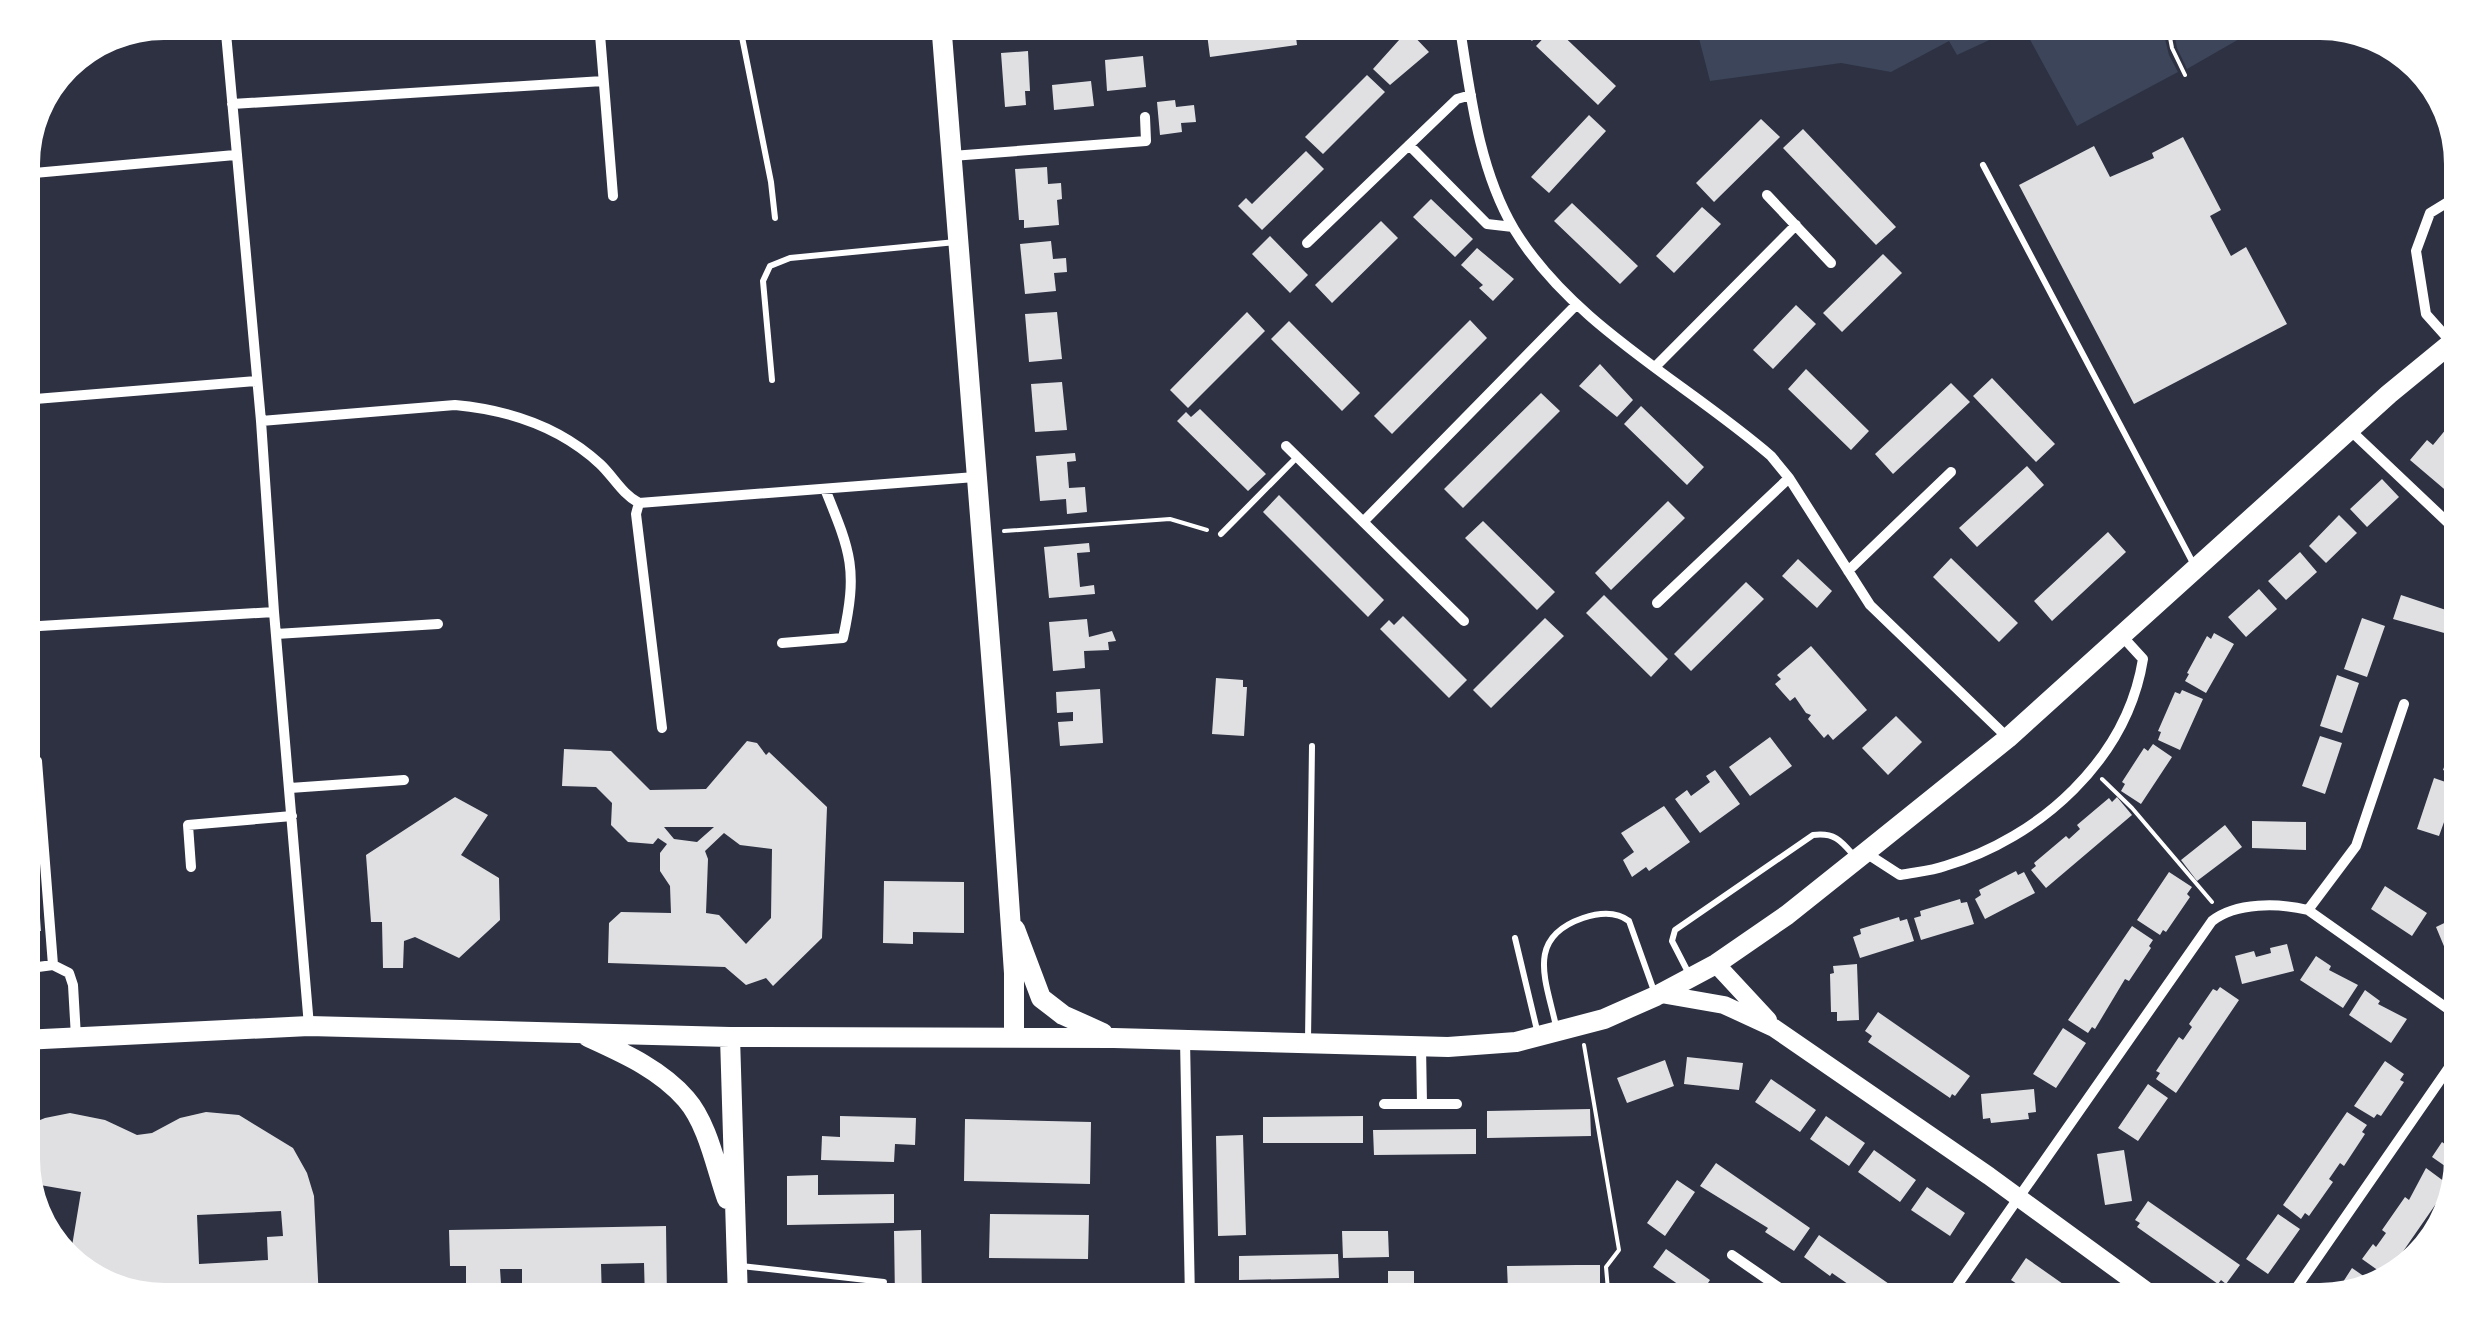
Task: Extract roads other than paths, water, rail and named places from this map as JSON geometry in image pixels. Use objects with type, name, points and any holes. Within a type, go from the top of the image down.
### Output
[{"type":"main road","points":[[942,40],[1010,918],[1014,1036]]},
{"type":"main road","points":[[40,1039],[309,1026],[1421,1046],[1499,1043],[1604,1019],[1716,964],[1861,856],[2008,738],[2444,348]]},
{"type":"main road","points":[[1010,918],[1028,956],[1041,998],[1063,1015],[1114,1038]]},
{"type":"main road","points":[[578,1033],[633,1058],[687,1100],[700,1123],[734,1220]]},
{"type":"main road","points":[[730,1036],[738,1283]]},
{"type":"street","points":[[227,40],[262,421],[309,1026]]},
{"type":"street","points":[[600,40],[613,196]]},
{"type":"street","points":[[1462,40],[1481,144],[1513,227],[1539,263],[1576,305],[1771,456],[1870,605],[2008,738]]},
{"type":"street","points":[[232,104],[604,80]]},
{"type":"street","points":[[1308,243],[1457,100],[1471,95]]},
{"type":"street","points":[[951,156],[1146,141],[1145,118]]},
{"type":"street","points":[[1409,145],[1487,224],[1513,227]]},
{"type":"street","points":[[40,173],[235,156]]},
{"type":"street","points":[[1768,195],[1831,262]]},
{"type":"street","points":[[2444,204],[2430,213],[2416,251],[2426,314],[2444,328]]},
{"type":"street","points":[[1656,366],[1796,225]]},
{"type":"street","points":[[1364,521],[1576,305]]},
{"type":"street","points":[[40,399],[257,381]]},
{"type":"street","points":[[262,421],[455,405],[487,408],[519,416],[576,444],[638,503],[975,477]]},
{"type":"street","points":[[2350,430],[2444,519]]},
{"type":"street","points":[[1286,446],[1464,621]]},
{"type":"street","points":[[1848,572],[1951,472]]},
{"type":"street","points":[[1657,603],[1789,478]]},
{"type":"street","points":[[782,644],[842,638],[853,592],[849,546],[825,489]]},
{"type":"street","points":[[638,503],[636,514],[662,728]]},
{"type":"street","points":[[40,626],[274,612]]},
{"type":"street","points":[[276,634],[438,624]]},
{"type":"street","points":[[1861,856],[1900,875],[1946,866],[2004,842],[2052,809],[2107,752],[2139,685],[2143,659],[2121,636]]},
{"type":"street","points":[[2308,910],[2356,846],[2404,704]]},
{"type":"street","points":[[290,788],[404,780]]},
{"type":"street","points":[[40,808],[53,965]]},
{"type":"street","points":[[191,867],[188,825],[292,816]]},
{"type":"street","points":[[1960,1283],[2212,921],[2222,914],[2282,904],[2308,910],[2444,1005]]},
{"type":"street","points":[[1716,964],[1774,1028]]},
{"type":"street","points":[[40,967],[63,968],[72,980],[76,1037]]},
{"type":"street","points":[[1659,995],[1724,1005],[1774,1028],[2135,1283]]},
{"type":"street","points":[[1185,1040],[1190,1283]]},
{"type":"street","points":[[1421,1046],[1422,1104]]},
{"type":"street","points":[[2300,1283],[2444,1076]]},
{"type":"street","points":[[1384,1104],[1458,1104]]},
{"type":"street","points":[[1732,1255],[1772,1283]]},
{"type":"lane","points":[[743,40],[775,218]]},
{"type":"lane","points":[[1982,166],[2196,569]]},
{"type":"lane","points":[[772,380],[763,281],[770,266],[790,258],[958,242]]},
{"type":"lane","points":[[1221,534],[1298,456]]},
{"type":"lane","points":[[1308,1043],[1312,746]]},
{"type":"lane","points":[[1691,978],[1672,941],[1675,930],[1813,835],[1828,833],[1861,856]]},
{"type":"lane","points":[[1547,1034],[1544,950],[1560,928],[1586,917],[1607,913],[1630,920],[1659,995]]},
{"type":"lane","points":[[1516,938],[1547,1034]]},
{"type":"lane","points":[[737,1266],[884,1282]]}]
